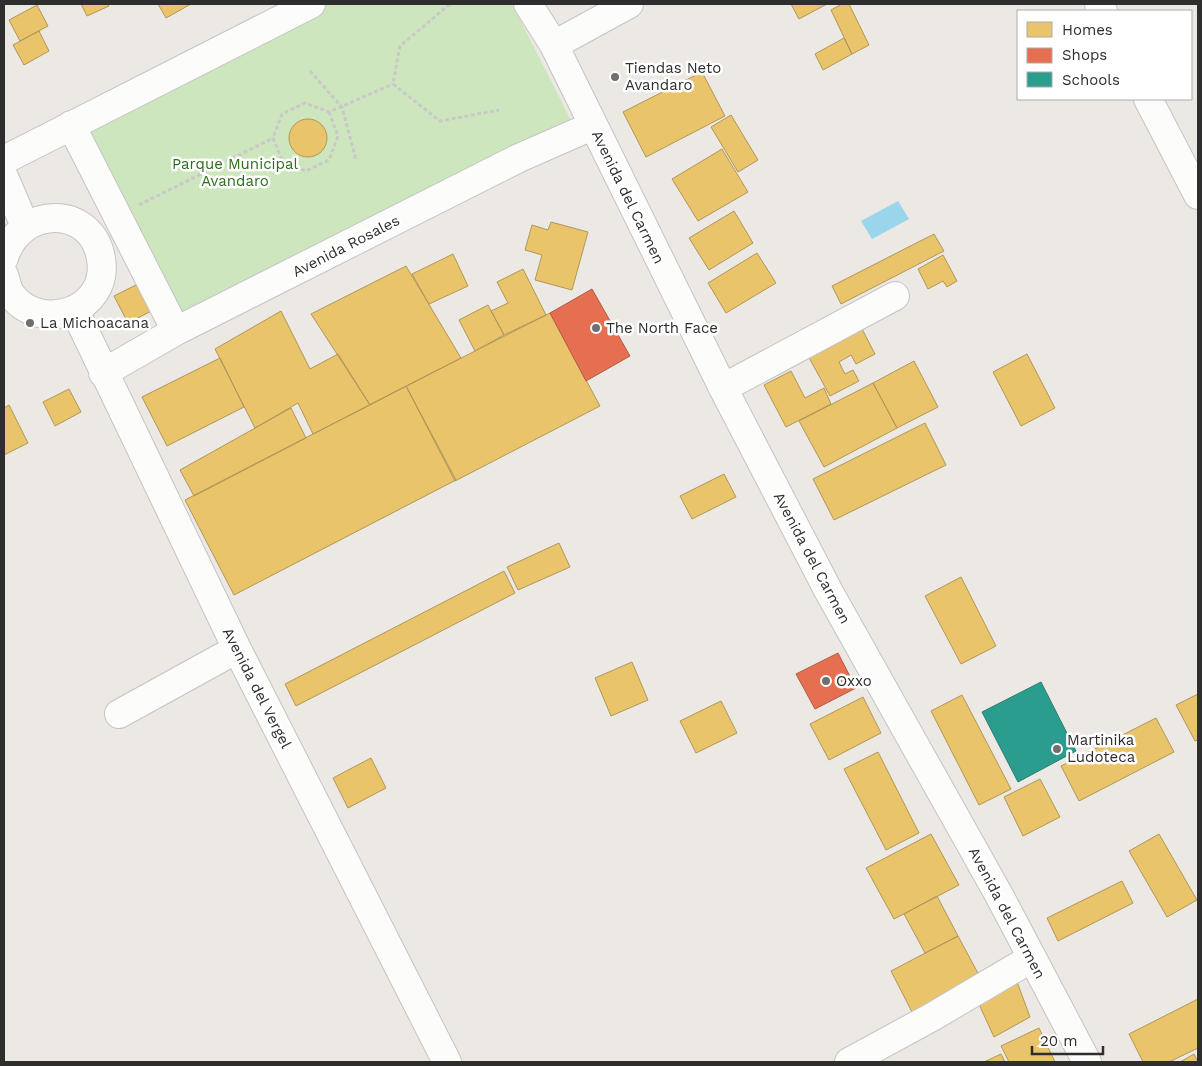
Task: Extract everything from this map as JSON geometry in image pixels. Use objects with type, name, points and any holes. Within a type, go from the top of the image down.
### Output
[{"type":"street","points":[[4,160],[310,4]]},
{"type":"street","name":"Avenida del Carmen","points":[[528,4],[554,45],[592,126],[723,388],[829,592],[999,895],[1087,1062]]},
{"type":"street","points":[[554,45],[629,4]]},
{"type":"street","points":[[1149,100],[1198,194]]},
{"type":"street","points":[[71,125],[176,331]]},
{"type":"street","name":"Avenida Rosales","points":[[103,372],[176,331],[520,158],[592,126]]},
{"type":"street","points":[[4,177],[24,226]]},
{"type":"street","points":[[4,258],[14,235],[24,226],[40,219],[56,218],[72,221],[86,231],[96,244],[101,259],[101,276],[96,291],[86,304],[75,311],[55,316],[14,312],[4,275]]},
{"type":"street","points":[[96,244],[119,222]]},
{"type":"street","points":[[723,388],[896,296]]},
{"type":"street","name":"Avenida del Vergel","points":[[75,311],[237,649],[447,1062]]},
{"type":"street","points":[[120,714],[237,649]]},
{"type":"street","points":[[849,1062],[932,1017],[1032,958]]},
{"type":"path","points":[[393,84],[400,46],[450,4]]},
{"type":"path","points":[[310,71],[342,107],[356,160]]},
{"type":"path","points":[[119,222],[273,138],[282,114],[305,103],[329,112],[393,84]]},
{"type":"path","points":[[393,84],[440,121],[499,110]]},
{"type":"path","points":[[273,138],[283,162],[306,171],[329,160],[338,136],[329,112]]},
{"type":"green space","name":"Parque Municipal Avandaro","points":[[322,4],[512,4],[574,126],[186,324],[82,122]]},
{"type":"water","points":[[898,201],[909,219],[872,239],[861,221]]},
{"type":"building: Homes","points":[[81,4],[108,4],[109,6],[87,16]]},
{"type":"building: Homes","points":[[158,4],[191,4],[166,18]]},
{"type":"building: Homes","points":[[791,4],[827,4],[799,19]]},
{"type":"building: Homes","points":[[842,4],[849,4],[869,45],[852,54],[831,10]]},
{"type":"building: Homes","points":[[37,5],[48,26],[20,41],[9,20]]},
{"type":"building: Homes","points":[[39,31],[49,51],[24,65],[13,45]]},
{"type":"building: Homes","points":[[844,38],[852,54],[823,70],[815,54]]},
{"type":"building: Homes","points":[[702,72],[725,116],[646,157],[623,112]]},
{"type":"building: Homes","points":[[731,115],[758,160],[738,172],[711,127]]},
{"type":"building: Homes","points":[[308,119],[321,125],[327,138],[321,151],[308,157],[295,151],[289,138],[295,125]]},
{"type":"building: Homes","points":[[722,149],[748,192],[698,221],[672,179]]},
{"type":"building: Homes","points":[[734,211],[753,243],[709,270],[689,238]]},
{"type":"building: Homes","points":[[551,222],[588,232],[572,290],[535,280],[542,255],[525,250],[532,225],[548,230]]},
{"type":"building: Homes","points":[[934,234],[944,251],[841,304],[832,286]]},
{"type":"building: Homes","points":[[757,253],[776,283],[726,313],[708,283]]},
{"type":"building: Homes","points":[[453,254],[468,286],[429,304],[412,274]]},
{"type":"building: Homes","points":[[943,255],[957,281],[947,287],[943,281],[928,289],[918,269]]},
{"type":"building: Homes","points":[[406,266],[461,358],[370,405],[311,314]]},
{"type":"building: Homes","points":[[523,269],[546,315],[504,335],[491,311],[508,303],[497,282]]},
{"type":"building: Homes","points":[[144,281],[157,308],[128,323],[114,296]]},
{"type":"building: Homes","points":[[488,305],[504,335],[475,351],[459,320]]},
{"type":"building: Homes","points":[[281,311],[310,369],[338,354],[370,405],[313,434],[298,403],[255,428],[215,349]]},
{"type":"building: Homes","points":[[550,313],[600,406],[455,481],[406,386]]},
{"type":"building: Homes","points":[[860,325],[875,354],[856,364],[851,355],[839,362],[845,374],[853,370],[859,381],[830,396],[807,354]]},
{"type":"building: Homes","points":[[1027,354],[1055,408],[1021,426],[993,372]]},
{"type":"building: Homes","points":[[220,358],[244,407],[167,446],[142,397]]},
{"type":"building: Homes","points":[[914,361],[938,407],[897,428],[873,383]]},
{"type":"building: Homes","points":[[791,371],[805,398],[824,388],[831,404],[786,427],[764,385]]},
{"type":"building: Homes","points":[[873,383],[897,428],[824,467],[799,421]]},
{"type":"building: Homes","points":[[406,386],[456,480],[234,595],[185,500]]},
{"type":"building: Homes","points":[[69,389],[81,412],[55,426],[43,402]]},
{"type":"building: Homes","points":[[9,405],[28,443],[4,455],[4,408]]},
{"type":"building: Homes","points":[[291,408],[306,438],[194,496],[180,470]]},
{"type":"building: Homes","points":[[925,423],[946,465],[834,520],[813,479]]},
{"type":"building: Homes","points":[[724,474],[736,497],[692,519],[680,496]]},
{"type":"building: Homes","points":[[559,543],[570,567],[518,590],[507,567]]},
{"type":"building: Homes","points":[[504,571],[515,593],[296,706],[285,684]]},
{"type":"building: Homes","points":[[961,577],[996,646],[961,664],[925,596]]},
{"type":"building: Homes","points":[[632,662],[648,700],[611,716],[595,678]]},
{"type":"building: Homes","points":[[1198,694],[1198,740],[1195,741],[1176,705]]},
{"type":"building: Homes","points":[[962,695],[1011,789],[979,805],[931,711]]},
{"type":"building: Homes","points":[[863,697],[881,733],[829,760],[810,724]]},
{"type":"building: Homes","points":[[721,701],[737,733],[696,753],[680,721]]},
{"type":"building: Homes","points":[[1156,718],[1174,752],[1079,801],[1061,766]]},
{"type":"building: Homes","points":[[878,752],[919,833],[886,850],[844,769]]},
{"type":"building: Homes","points":[[371,758],[386,788],[348,808],[333,778]]},
{"type":"building: Homes","points":[[1040,779],[1060,817],[1023,836],[1004,797]]},
{"type":"building: Homes","points":[[931,834],[959,885],[894,919],[866,868]]},
{"type":"building: Homes","points":[[1159,834],[1197,900],[1167,917],[1129,851]]},
{"type":"building: Homes","points":[[1122,881],[1133,903],[1058,941],[1047,918]]},
{"type":"building: Homes","points":[[937,896],[958,936],[925,953],[904,914]]},
{"type":"building: Homes","points":[[958,936],[980,977],[912,1012],[891,971]]},
{"type":"building: Homes","points":[[1016,979],[1030,1017],[994,1037],[977,1000]]},
{"type":"building: Homes","points":[[1198,999],[1198,1048],[1169,1062],[1143,1062],[1129,1034]]},
{"type":"building: Homes","points":[[1039,1028],[1055,1062],[1009,1062],[1001,1046]]},
{"type":"building: Homes","points":[[1001,1054],[1005,1062],[984,1062]]},
{"type":"building: Homes","points":[[1194,1054],[1198,1062],[1180,1062]]},
{"type":"building: Shops","points":[[592,289],[630,356],[586,381],[550,313]]},
{"type":"building: Shops","points":[[838,653],[856,688],[815,709],[796,674]]},
{"type":"building: Schools","points":[[1041,682],[1076,751],[1018,782],[982,712]]},
{"type":"place","name":"Tiendas Neto Avandaro","points":[[615,77]]},
{"type":"place","name":"La Michoacana","points":[[30,323]]},
{"type":"place","name":"The North Face","points":[[596,328]]},
{"type":"place","name":"Oxxo","points":[[826,681]]},
{"type":"place","name":"Martinika Ludoteca","points":[[1057,749]]}]
